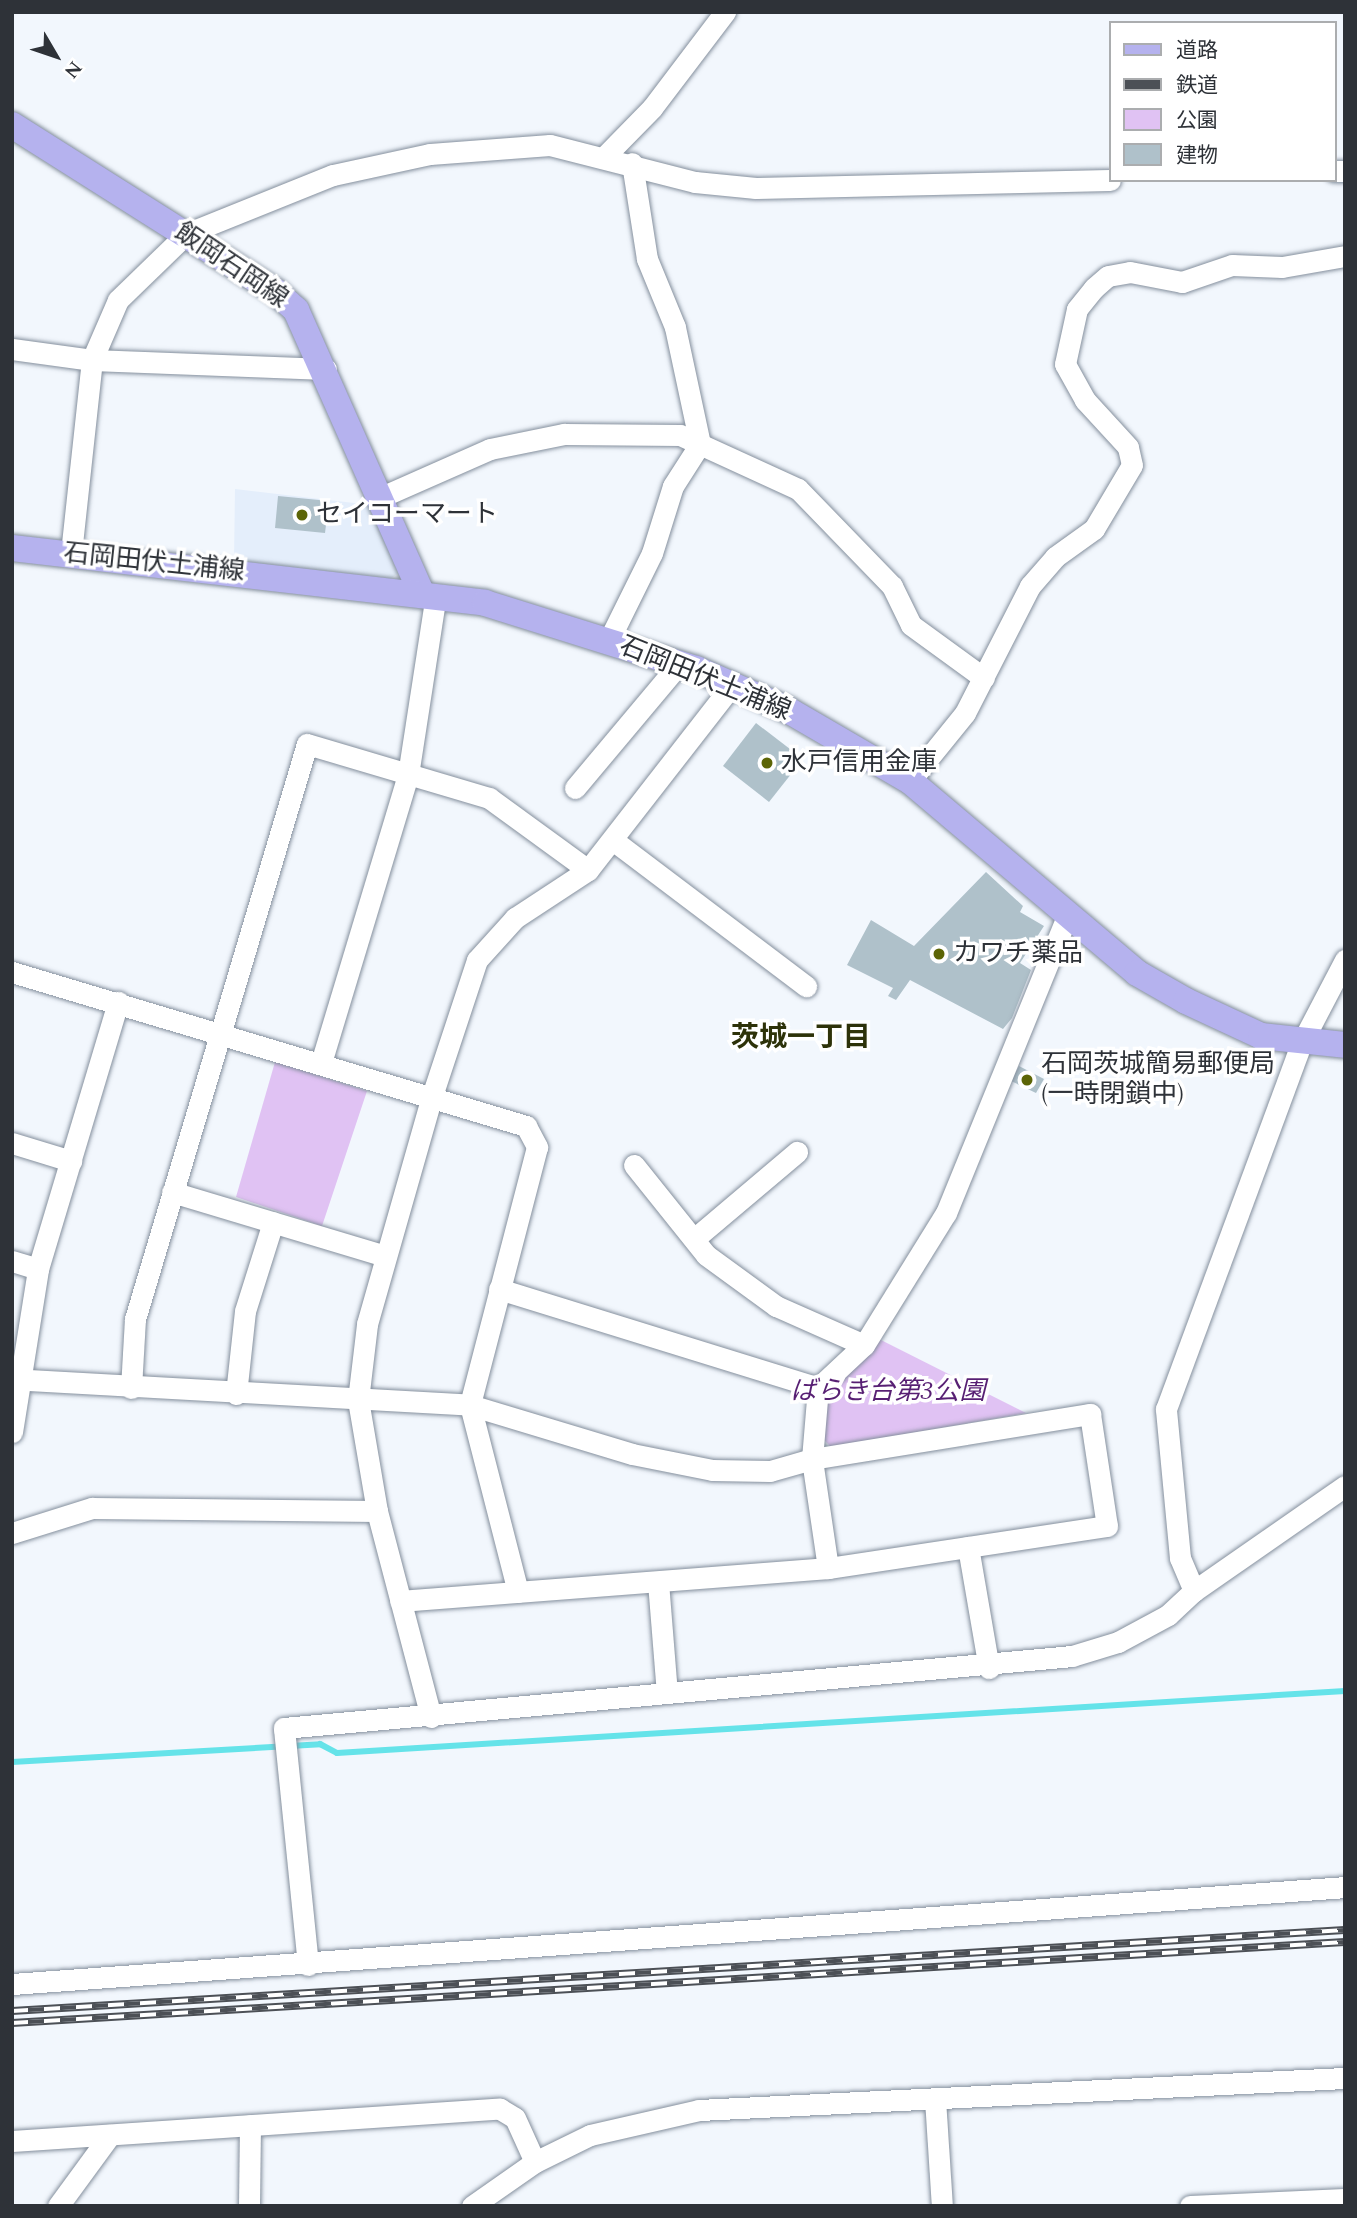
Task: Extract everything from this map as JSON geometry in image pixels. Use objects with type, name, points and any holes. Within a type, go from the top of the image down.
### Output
[{"type":"main road","name":"飯岡石岡線","points":[[12,125],[186,234],[296,310],[326,369],[379,498],[428,593]]},
{"type":"main road","name":"石岡田伏土浦線","points":[[12,548],[428,593],[525,614],[609,640],[733,684],[910,781],[1137,973],[1231,1026],[1301,1044],[1345,1045]]},
{"type":"street","points":[[606,155],[652,108],[725,12]]},
{"type":"street","points":[[71,553],[92,360],[118,300],[186,234],[333,174],[430,154],[550,145],[606,155],[695,182],[756,188],[1108,180]]},
{"type":"street","points":[[609,640],[652,552],[673,486],[700,444],[675,327],[647,259],[632,163]]},
{"type":"street","points":[[910,781],[965,713],[1030,586],[1055,557],[1094,529],[1132,465],[1128,447],[1085,400],[1065,364],[1077,309],[1094,288],[1108,276],[1130,272],[1182,282],[1232,265],[1282,267],[1345,256]]},
{"type":"street","points":[[12,349],[92,360],[326,369]]},
{"type":"street","points":[[379,498],[490,449],[564,434],[680,435],[798,489],[892,586],[911,625],[984,678]]},
{"type":"street","points":[[321,1063],[408,775],[428,593]]},
{"type":"street","points":[[575,788],[679,664]]},
{"type":"street","points":[[431,1717],[377,1511],[358,1401],[367,1324],[432,1096],[477,960],[515,918],[587,870],[614,841],[733,684]]},
{"type":"street","points":[[131,1388],[135,1319],[307,744],[489,797],[587,870]]},
{"type":"street","points":[[614,841],[806,986]]},
{"type":"street","points":[[828,1568],[813,1459],[818,1388],[864,1345],[946,1213],[1067,916]]},
{"type":"street","points":[[1194,1591],[1180,1558],[1166,1409],[1301,1044],[1345,960]]},
{"type":"street","points":[[14,976],[118,1002],[526,1126],[537,1147],[470,1405],[518,1592]]},
{"type":"street","points":[[12,1432],[17,1380],[38,1269],[118,1002]]},
{"type":"street","points":[[12,1143],[71,1161]]},
{"type":"street","points":[[694,1239],[797,1152]]},
{"type":"street","points":[[634,1165],[694,1239],[776,1306],[864,1345]]},
{"type":"street","points":[[172,1192],[386,1256]]},
{"type":"street","points":[[236,1394],[245,1311],[272,1222]]},
{"type":"street","points":[[12,1261],[38,1269]]},
{"type":"street","points":[[499,1289],[818,1388]]},
{"type":"street","points":[[17,1380],[358,1401],[470,1405],[632,1454],[712,1470],[770,1471],[813,1459],[1090,1414],[1107,1526],[828,1568],[400,1601]]},
{"type":"street","points":[[308,1965],[284,1728],[431,1717],[667,1693],[989,1668],[1072,1656],[1118,1642],[1168,1615],[1194,1591],[1345,1486]]},
{"type":"street","points":[[14,1526],[92,1508],[377,1511]]},
{"type":"street","points":[[968,1547],[989,1668]]},
{"type":"street","points":[[658,1582],[667,1693]]},
{"type":"street","points":[[12,1984],[308,1965],[1345,1887]]},
{"type":"street","points":[[472,2206],[535,2162],[590,2135],[686,2112],[1345,2078]]},
{"type":"street","points":[[934,2099],[942,2206]]},
{"type":"street","points":[[12,2141],[500,2109],[515,2118],[535,2162]]},
{"type":"street","points":[[248,2206],[250,2125]]},
{"type":"street","points":[[58,2206],[110,2135]]},
{"type":"street","points":[[1190,2206],[1340,2201]]},
{"type":"shaded area","points":[[235,489],[371,505],[400,572],[390,579],[234,562]]},
{"type":"green space","points":[[275,1062],[367,1091],[322,1226],[236,1197]]},
{"type":"green space","name":"ばらき台第3公園","points":[[879,1339],[1026,1413],[831,1447],[824,1440],[827,1392]]},
{"type":"building","name":"セイコーマート","points":[[278,496],[329,501],[325,533],[275,528]]},
{"type":"building","points":[[756,723],[803,759],[769,802],[723,766]]},
{"type":"building","name":"カワチ薬品","points":[[986,872],[1023,906],[1020,912],[1044,926],[1020,963],[1031,970],[1012,1018],[1003,1029],[910,980],[896,1000],[888,996],[893,988],[847,965],[871,920],[914,946]]},
{"type":"building","name":"石岡茨城簡易郵便局 (一時閉鎖中)","points":[[1019,1066],[1044,1079],[1036,1093],[1011,1081]]},
{"type":"waterway","points":[[12,1762],[320,1744],[337,1753],[1345,1691]]},
{"type":"railway","points":[[12,2011],[1345,1930]]},
{"type":"railway","points":[[12,2023],[1345,1942]]},
{"type":"place","name":"セイコーマート","points":[[302,515]]},
{"type":"place","name":"水戸信用金庫","points":[[767,763]]},
{"type":"place","name":"カワチ薬品","points":[[939,954]]},
{"type":"place","name":"石岡茨城簡易郵便局 (一時閉鎖中)","points":[[1027,1080]]},
{"type":"district","name":"茨城一丁目","points":[[801,1038]]}]
